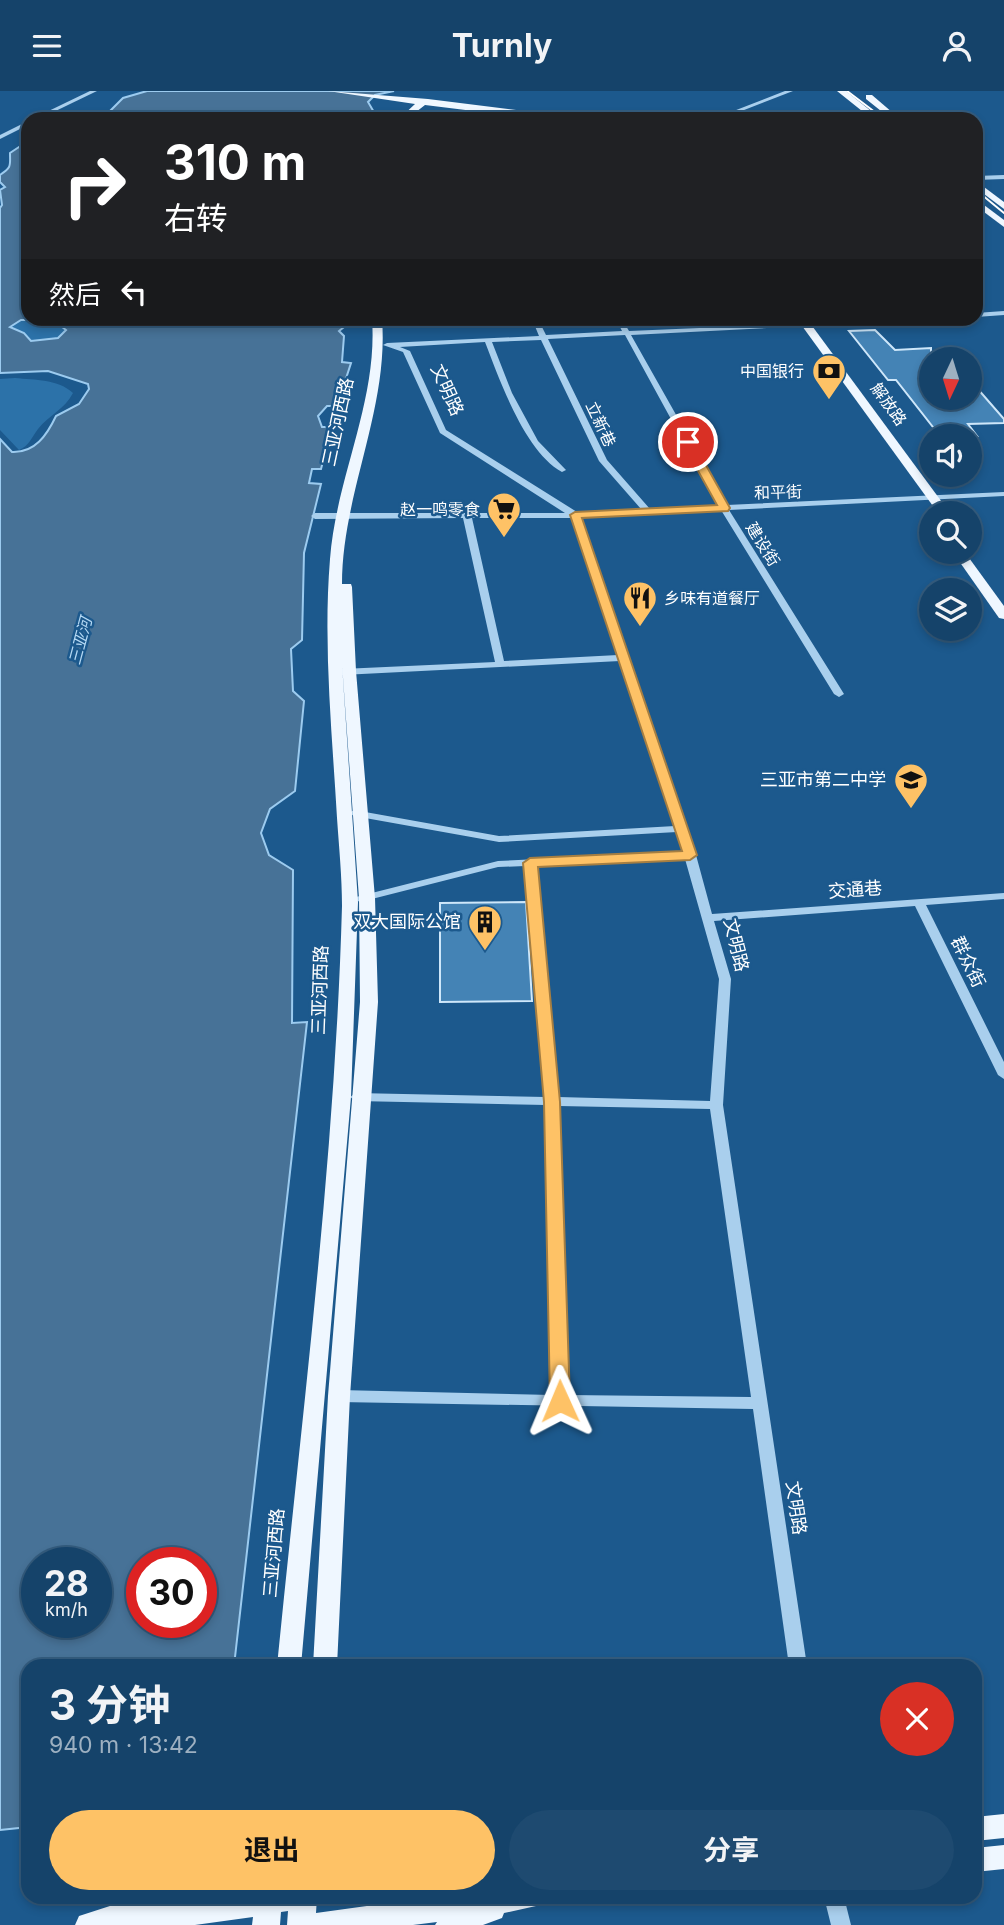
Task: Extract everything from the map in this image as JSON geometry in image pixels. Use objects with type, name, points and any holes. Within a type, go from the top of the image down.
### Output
[{"type":"main road","points":[[332,91],[525,112]]},
{"type":"main road","points":[[363,91],[387,96]]},
{"type":"main road","points":[[841,91],[868,112]]},
{"type":"main road","points":[[861,91],[887,112]]},
{"type":"main road","points":[[418,112],[431,101]]},
{"type":"main road","points":[[414,112],[431,101],[508,112]]},
{"type":"main road","points":[[983,186],[1004,206]]},
{"type":"main road","points":[[983,207],[1004,224]]},
{"type":"main road","name":"三亚河西路","points":[[325,1659],[352,1097],[358,900],[342,672],[348,516],[372,393],[379,345],[378,326]]},
{"type":"main road","name":"三亚河西路","points":[[348,516],[382,383],[387,345],[385,326]]},
{"type":"main road","name":"解放路","points":[[803,326],[928,500]]},
{"type":"main road","points":[[967,564],[1004,615]]},
{"type":"main road","points":[[982,564],[1004,594]]},
{"type":"main road","name":"三亚河西路","points":[[290,1659],[352,1097]]},
{"type":"main road","points":[[982,1828],[1004,1826]]},
{"type":"main road","points":[[982,1859],[1004,1857]]},
{"type":"main road","points":[[89,1925],[119,1916],[140,1904]]},
{"type":"main road","points":[[301,1925],[302,1904]]},
{"type":"main road","points":[[318,1925],[476,1904]]},
{"type":"main road","points":[[449,1925],[508,1904]]},
{"type":"main road","points":[[107,1925],[268,1908]]},
{"type":"street","points":[[50,112],[94,91]]},
{"type":"street","points":[[727,112],[782,91]]},
{"type":"street","points":[[734,112],[790,91]]},
{"type":"street","points":[[0,138],[21,126]]},
{"type":"street","points":[[0,131],[9,132]]},
{"type":"street","points":[[983,179],[1004,177]]},
{"type":"street","points":[[983,314],[1004,313]]},
{"type":"street","name":"立新巷","points":[[539,326],[603,461],[648,512]]},
{"type":"street","name":"建设街","points":[[622,326],[724,508],[839,694]]},
{"type":"street","points":[[387,345],[742,326]]},
{"type":"street","points":[[488,340],[508,393],[535,442],[562,470]]},
{"type":"street","name":"文明路","points":[[387,345],[406,351],[443,431],[575,515],[690,855],[725,979],[716,1105],[797,1659]]},
{"type":"street","name":"和平街","points":[[316,516],[575,515],[928,500],[1004,494]]},
{"type":"street","points":[[467,515],[500,663]]},
{"type":"street","points":[[342,672],[624,657]]},
{"type":"street","points":[[352,813],[499,839],[681,829]]},
{"type":"street","points":[[358,900],[498,864],[690,855]]},
{"type":"street","points":[[530,863],[552,1102],[560,1401]]},
{"type":"street","name":"交通巷","points":[[708,918],[1004,896]]},
{"type":"street","name":"群众街","points":[[919,902],[1004,1075]]},
{"type":"street","points":[[352,1097],[716,1105]]},
{"type":"street","points":[[339,1396],[760,1403]]},
{"type":"street","points":[[836,1904],[841,1925]]},
{"type":"shaded area","points":[[21,320],[21,326],[61,326],[66,330],[58,338],[31,341],[24,333],[9,326]]},
{"type":"shaded area","points":[[15,378],[53,383],[73,393],[66,403],[42,424],[28,444],[19,450],[0,430],[0,379]]},
{"type":"water","points":[[147,91],[394,91],[375,95],[368,102],[374,112],[105,112],[110,111],[123,98]]},
{"type":"water","name":"三亚河","points":[[21,146],[21,320],[10,327],[24,333],[31,341],[58,338],[66,330],[61,326],[344,326],[339,331],[344,336],[342,362],[351,363],[337,406],[327,406],[318,416],[322,427],[332,427],[321,469],[312,469],[309,483],[321,484],[304,553],[302,640],[291,649],[293,691],[304,701],[295,791],[270,809],[261,833],[269,855],[293,870],[292,1023],[307,1022],[235,1659],[21,1659],[21,1828],[0,1830],[0,439],[12,452],[20,452],[34,446],[49,430],[56,416],[79,404],[89,389],[88,384],[48,371],[0,373],[0,190],[5,187],[0,182],[0,175],[7,170],[10,153]]},
{"type":"building","points":[[875,330],[895,350],[919,349],[919,409],[896,380],[888,380],[849,331]]},
{"type":"building","points":[[982,394],[1004,419],[1004,423],[931,424],[920,410],[982,410]]},
{"type":"building","name":"双大国际公馆","points":[[526,902],[532,1001],[440,1002],[440,903]]},
{"type":"tram line","points":[[847,91],[875,112]]},
{"type":"tram line","points":[[983,196],[1004,213]]},
{"type":"place","name":"中国银行","points":[[829,401]]},
{"type":"place","name":"赵一鸣零食","points":[[504,539]]},
{"type":"place","name":"乡味有道餐厅","points":[[640,628]]},
{"type":"place","name":"三亚市第二中学","points":[[911,810]]},
{"type":"place","name":"双大国际公馆","points":[[485,952]]},
{"type":"route","points":[[560,1401],[552,1102],[530,863],[690,855],[575,515],[724,508],[688,442]]}]
